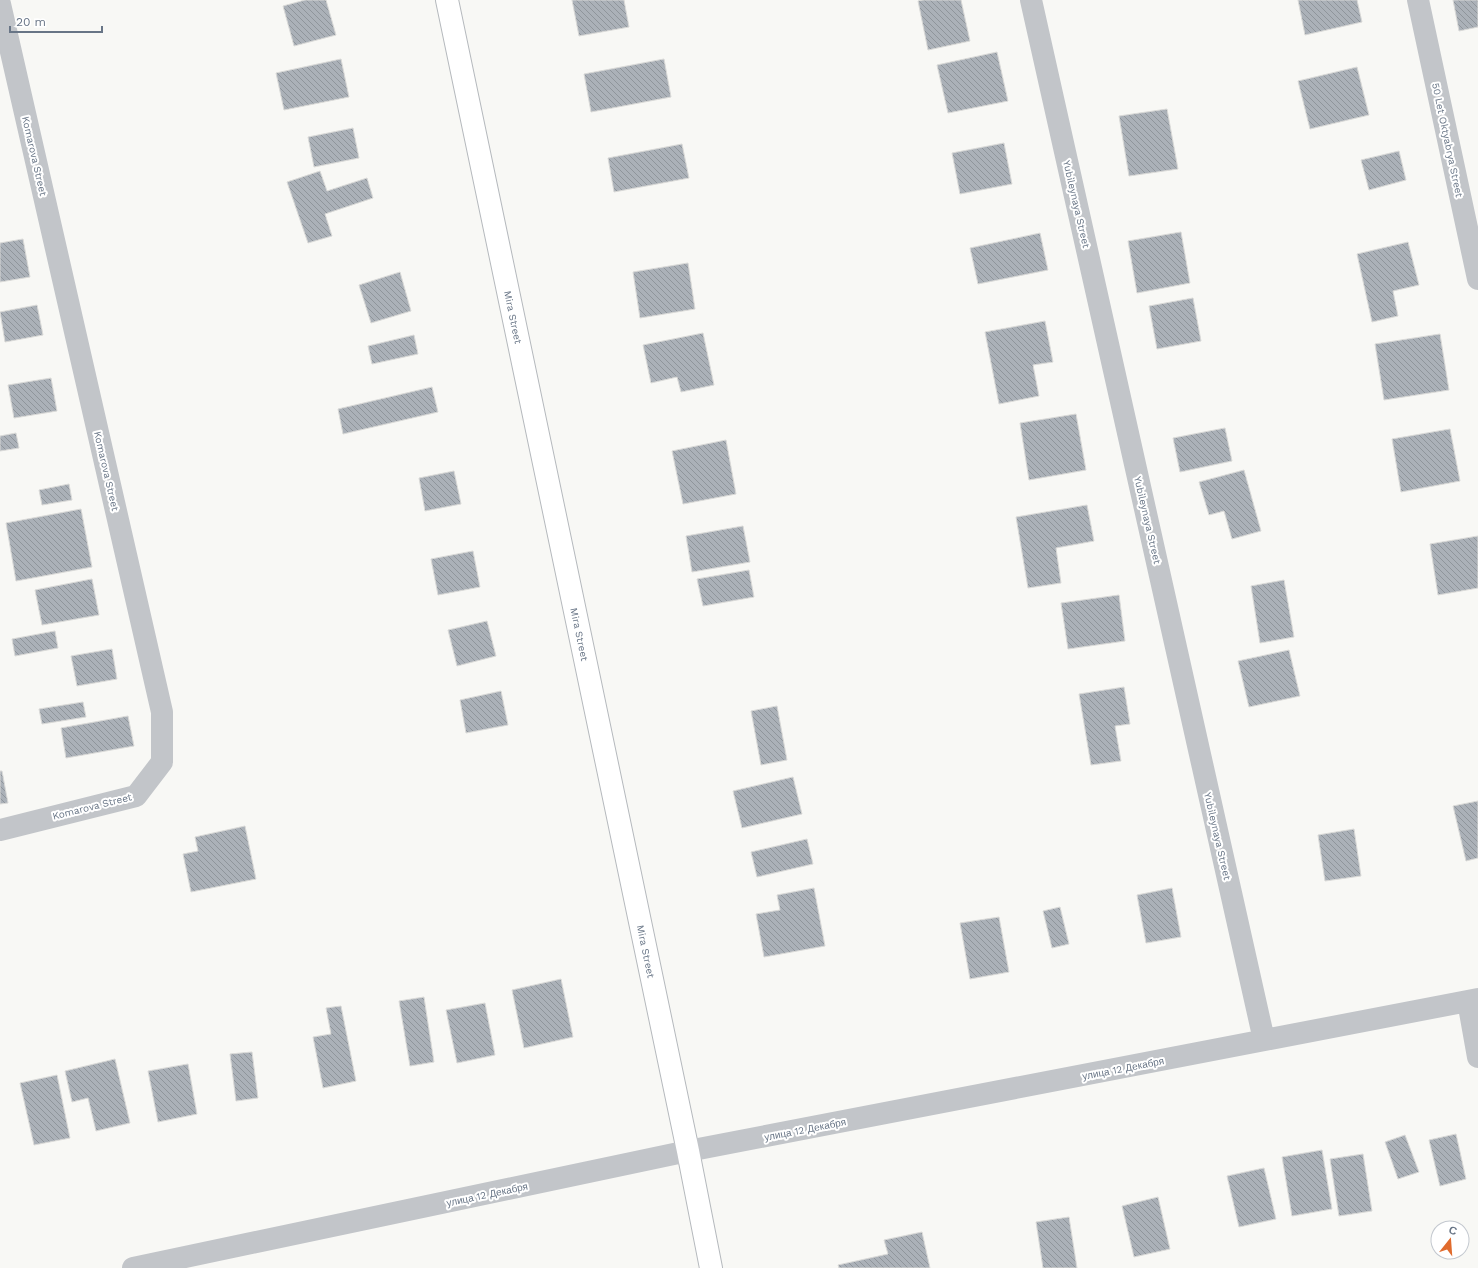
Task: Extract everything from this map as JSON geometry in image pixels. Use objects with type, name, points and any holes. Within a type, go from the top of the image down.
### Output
[{"type":"main road","name":"Mira Street","points":[[447,0],[688,1151],[711,1268]]},
{"type":"street","name":"Yubileynaya Street","points":[[1031,0],[1264,1040]]},
{"type":"street","name":"50 Let Oktyabrya Street","points":[[1418,0],[1478,279]]},
{"type":"street","name":"Komarova Street","points":[[0,4],[162,712],[162,762],[136,796],[0,830]]},
{"type":"street","name":"улица 12 Декабря","points":[[133,1268],[688,1151],[1473,1000]]},
{"type":"street","points":[[1473,1000],[1478,1057]]},
{"type":"building","points":[[305,0],[326,0],[336,35],[294,46],[283,6]]},
{"type":"building","points":[[572,0],[624,0],[629,27],[579,36]]},
{"type":"building","points":[[961,0],[970,41],[928,50],[918,1]]},
{"type":"building","points":[[1298,0],[1357,0],[1362,22],[1305,35]]},
{"type":"building","points":[[1453,0],[1478,0],[1478,27],[1459,31]]},
{"type":"building","points":[[997,52],[1008,101],[948,113],[937,65]]},
{"type":"building","points":[[341,59],[349,97],[284,110],[276,73]]},
{"type":"building","points":[[664,59],[671,97],[591,112],[584,74]]},
{"type":"building","points":[[1357,67],[1369,115],[1310,129],[1298,81]]},
{"type":"building","points":[[1167,109],[1178,169],[1129,176],[1119,116]]},
{"type":"building","points":[[353,128],[359,158],[314,167],[308,137]]},
{"type":"building","points":[[1004,143],[1012,184],[960,194],[952,153]]},
{"type":"building","points":[[682,144],[689,178],[614,192],[608,158]]},
{"type":"building","points":[[1399,151],[1406,180],[1369,190],[1361,160]]},
{"type":"building","points":[[320,171],[327,191],[367,178],[373,198],[325,214],[332,236],[308,243],[287,182]]},
{"type":"building","points":[[1181,232],[1190,283],[1137,293],[1128,241]]},
{"type":"building","points":[[1040,233],[1048,270],[978,284],[970,248]]},
{"type":"building","points":[[23,239],[30,277],[0,282],[0,243]]},
{"type":"building","points":[[1408,242],[1419,285],[1393,291],[1398,316],[1372,322],[1357,254]]},
{"type":"building","points":[[688,263],[695,309],[640,318],[633,272]]},
{"type":"building","points":[[400,272],[411,311],[371,323],[359,285]]},
{"type":"building","points":[[1193,298],[1201,341],[1157,349],[1149,306]]},
{"type":"building","points":[[37,305],[43,335],[5,342],[0,312]]},
{"type":"building","points":[[1045,321],[1053,362],[1033,365],[1039,396],[999,404],[985,332]]},
{"type":"building","points":[[703,333],[714,385],[681,392],[677,377],[651,383],[643,345]]},
{"type":"building","points":[[1440,334],[1449,390],[1384,400],[1375,344]]},
{"type":"building","points":[[414,335],[418,354],[372,364],[368,346]]},
{"type":"building","points":[[51,378],[57,411],[14,418],[8,385]]},
{"type":"building","points":[[432,387],[438,412],[343,434],[338,409]]},
{"type":"building","points":[[1076,414],[1086,470],[1029,480],[1020,423]]},
{"type":"building","points":[[1225,428],[1232,461],[1180,472],[1173,438]]},
{"type":"building","points":[[1450,429],[1460,481],[1401,492],[1392,439]]},
{"type":"building","points":[[16,433],[19,448],[0,451],[0,436]]},
{"type":"building","points":[[726,440],[736,494],[683,504],[672,451]]},
{"type":"building","points":[[1244,470],[1261,531],[1232,539],[1224,511],[1209,515],[1199,482]]},
{"type":"building","points":[[454,471],[461,504],[425,511],[419,478]]},
{"type":"building","points":[[69,484],[72,500],[42,505],[39,490]]},
{"type":"building","points":[[1087,505],[1094,541],[1056,548],[1061,583],[1028,588],[1016,517]]},
{"type":"building","points":[[81,509],[92,567],[16,581],[6,523]]},
{"type":"building","points":[[743,526],[750,562],[692,572],[686,536]]},
{"type":"building","points":[[1478,536],[1478,588],[1438,595],[1430,544]]},
{"type":"building","points":[[473,551],[480,587],[438,595],[431,559]]},
{"type":"building","points":[[749,570],[754,597],[703,606],[697,579]]},
{"type":"building","points":[[92,579],[99,615],[42,625],[35,590]]},
{"type":"building","points":[[1284,580],[1294,637],[1260,643],[1251,586]]},
{"type":"building","points":[[1119,595],[1125,641],[1068,649],[1061,603]]},
{"type":"building","points":[[487,621],[496,656],[457,666],[448,630]]},
{"type":"building","points":[[55,631],[58,648],[15,656],[12,639]]},
{"type":"building","points":[[112,649],[117,679],[77,686],[71,656]]},
{"type":"building","points":[[1289,650],[1300,696],[1249,707],[1238,661]]},
{"type":"building","points":[[1124,687],[1130,724],[1115,726],[1121,761],[1091,765],[1079,694]]},
{"type":"building","points":[[501,691],[508,725],[466,733],[460,700]]},
{"type":"building","points":[[83,702],[86,717],[42,724],[39,709]]},
{"type":"building","points":[[777,706],[787,760],[761,765],[751,711]]},
{"type":"building","points":[[128,716],[134,746],[66,758],[61,728]]},
{"type":"building","points":[[0,771],[2,771],[8,803],[0,804]]},
{"type":"building","points":[[793,777],[802,814],[742,828],[733,791]]},
{"type":"building","points":[[1478,801],[1478,858],[1466,861],[1453,806]]},
{"type":"building","points":[[245,826],[256,879],[191,892],[183,854],[198,851],[195,837]]},
{"type":"building","points":[[1354,829],[1361,876],[1325,881],[1318,835]]},
{"type":"building","points":[[807,839],[813,864],[757,877],[751,852]]},
{"type":"building","points":[[814,888],[825,946],[764,957],[756,914],[780,910],[777,895]]},
{"type":"building","points":[[1172,888],[1181,937],[1146,943],[1137,895]]},
{"type":"building","points":[[1060,907],[1069,944],[1052,948],[1043,911]]},
{"type":"building","points":[[999,917],[1009,972],[970,979],[960,923]]},
{"type":"building","points":[[561,979],[573,1037],[524,1048],[512,990]]},
{"type":"building","points":[[424,997],[434,1062],[410,1066],[399,1001]]},
{"type":"building","points":[[485,1003],[495,1055],[457,1063],[446,1010]]},
{"type":"building","points":[[341,1006],[356,1081],[323,1088],[313,1037],[331,1034],[326,1008]]},
{"type":"building","points":[[252,1052],[258,1098],[236,1101],[230,1054]]},
{"type":"building","points":[[115,1059],[130,1123],[96,1131],[88,1098],[72,1102],[65,1071]]},
{"type":"building","points":[[188,1064],[197,1114],[158,1122],[148,1071]]},
{"type":"building","points":[[57,1075],[70,1138],[34,1145],[20,1083]]},
{"type":"building","points":[[1456,1134],[1466,1179],[1440,1186],[1429,1140]]},
{"type":"building","points":[[1405,1135],[1419,1172],[1398,1179],[1385,1142]]},
{"type":"building","points":[[1322,1150],[1332,1209],[1292,1216],[1282,1157]]},
{"type":"building","points":[[1363,1154],[1372,1211],[1339,1216],[1330,1159]]},
{"type":"building","points":[[1264,1168],[1276,1219],[1239,1227],[1227,1176]]},
{"type":"building","points":[[1158,1197],[1170,1249],[1134,1257],[1122,1206]]},
{"type":"building","points":[[1069,1217],[1077,1268],[1043,1268],[1036,1222]]},
{"type":"building","points":[[922,1232],[930,1268],[839,1268],[838,1265],[888,1254],[884,1240]]}]
